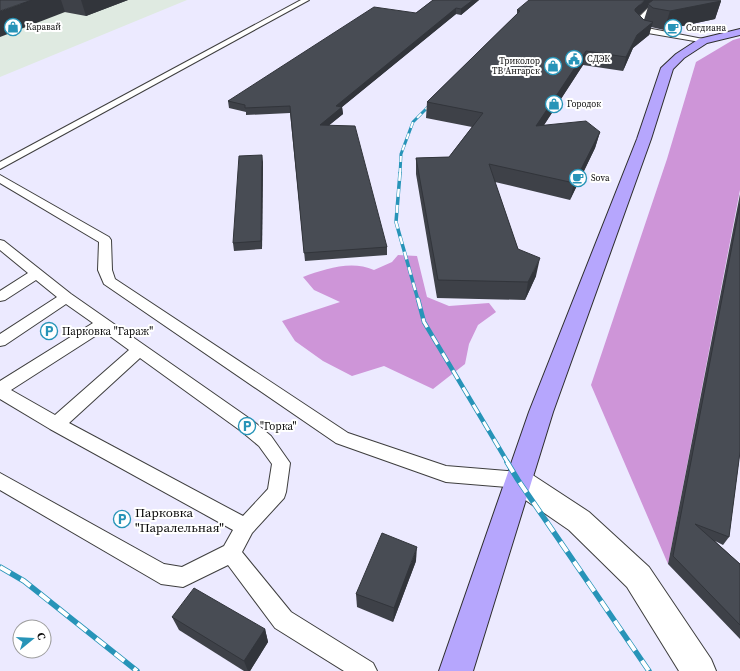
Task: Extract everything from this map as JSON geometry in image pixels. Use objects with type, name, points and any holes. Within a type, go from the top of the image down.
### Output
[{"type":"street","points":[[456,671],[541,412],[644,139],[667,68],[680,56],[703,41],[740,32]]},
{"type":"street","points":[[518,480],[578,521],[638,577],[699,671]]},
{"type":"lane","points":[[0,166],[306,0]]},
{"type":"lane","points":[[660,0],[637,23],[645,30],[703,41]]},
{"type":"lane","points":[[0,178],[105,240],[105,270],[109,280],[342,438],[446,474],[518,480]]},
{"type":"lane","points":[[0,244],[66,297],[247,426],[265,442],[281,463],[277,492],[245,528],[231,553],[183,577],[161,574],[0,481]]},
{"type":"lane","points":[[0,297],[36,274]]},
{"type":"lane","points":[[0,341],[66,297]]},
{"type":"lane","points":[[104,323],[0,390],[56,424],[245,528]]},
{"type":"lane","points":[[56,424],[140,349]]},
{"type":"lane","points":[[231,553],[283,620],[366,671]]},
{"type":"shaded area","name":"Каравай","points":[[0,0],[187,0],[0,77]]},
{"type":"shaded area","points":[[740,38],[740,190],[668,564],[591,385],[667,159],[696,62],[733,40]]},
{"type":"shaded area","points":[[398,255],[417,256],[427,297],[449,306],[489,303],[496,312],[478,325],[469,344],[465,364],[433,389],[384,366],[352,376],[323,361],[295,341],[282,321],[340,302],[314,290],[303,277],[320,271],[347,266],[365,267],[374,270],[392,262]]},
{"type":"building","points":[[0,0],[32,0],[0,11]]},
{"type":"building","points":[[433,0],[473,0],[461,9],[456,8],[336,106],[342,107],[320,125],[355,126],[387,247],[304,253],[290,106],[245,108],[245,105],[228,101],[374,7],[416,13]]},
{"type":"building","points":[[529,0],[645,0],[635,9],[635,11],[644,20],[653,22],[637,35],[626,57],[586,51],[536,126],[586,121],[600,132],[574,183],[489,164],[518,249],[540,258],[528,282],[438,280],[416,158],[449,157],[483,113],[427,102],[520,11],[517,10]]},
{"type":"building","points":[[653,0],[721,1],[670,11],[653,8],[648,4]]},
{"type":"building","points":[[262,155],[261,241],[233,243],[239,156]]},
{"type":"building","points":[[740,204],[740,452],[729,537],[695,524],[740,564],[740,625],[673,556]]},
{"type":"building","points":[[382,533],[417,547],[394,608],[356,594]]},
{"type":"building","points":[[194,588],[265,629],[244,661],[172,617]]},
{"type":"railway","points":[[400,174],[401,154],[413,122],[434,101]]},
{"type":"railway","points":[[400,173],[396,222],[418,300]]},
{"type":"railway","points":[[418,299],[424,322],[508,463]]},
{"type":"railway","points":[[507,462],[649,671]]},
{"type":"railway","points":[[0,567],[24,581],[137,671]]},
{"type":"place","name":"Каравай","points":[[13,27]]},
{"type":"place","name":"Согдиана","points":[[673,28]]},
{"type":"place","name":"СДЭК","points":[[574,59]]},
{"type":"place","name":"Триколор ТВ Ангарск","points":[[553,66]]},
{"type":"place","name":"Городок","points":[[554,104]]},
{"type":"place","name":"Sova","points":[[578,178]]},
{"type":"place","name":"Парковка \"Гараж\"","points":[[49,331]]},
{"type":"place","name":"\"Горка\"","points":[[247,426]]},
{"type":"place","name":"Парковка \"Паралельная\"","points":[[122,519]]}]
